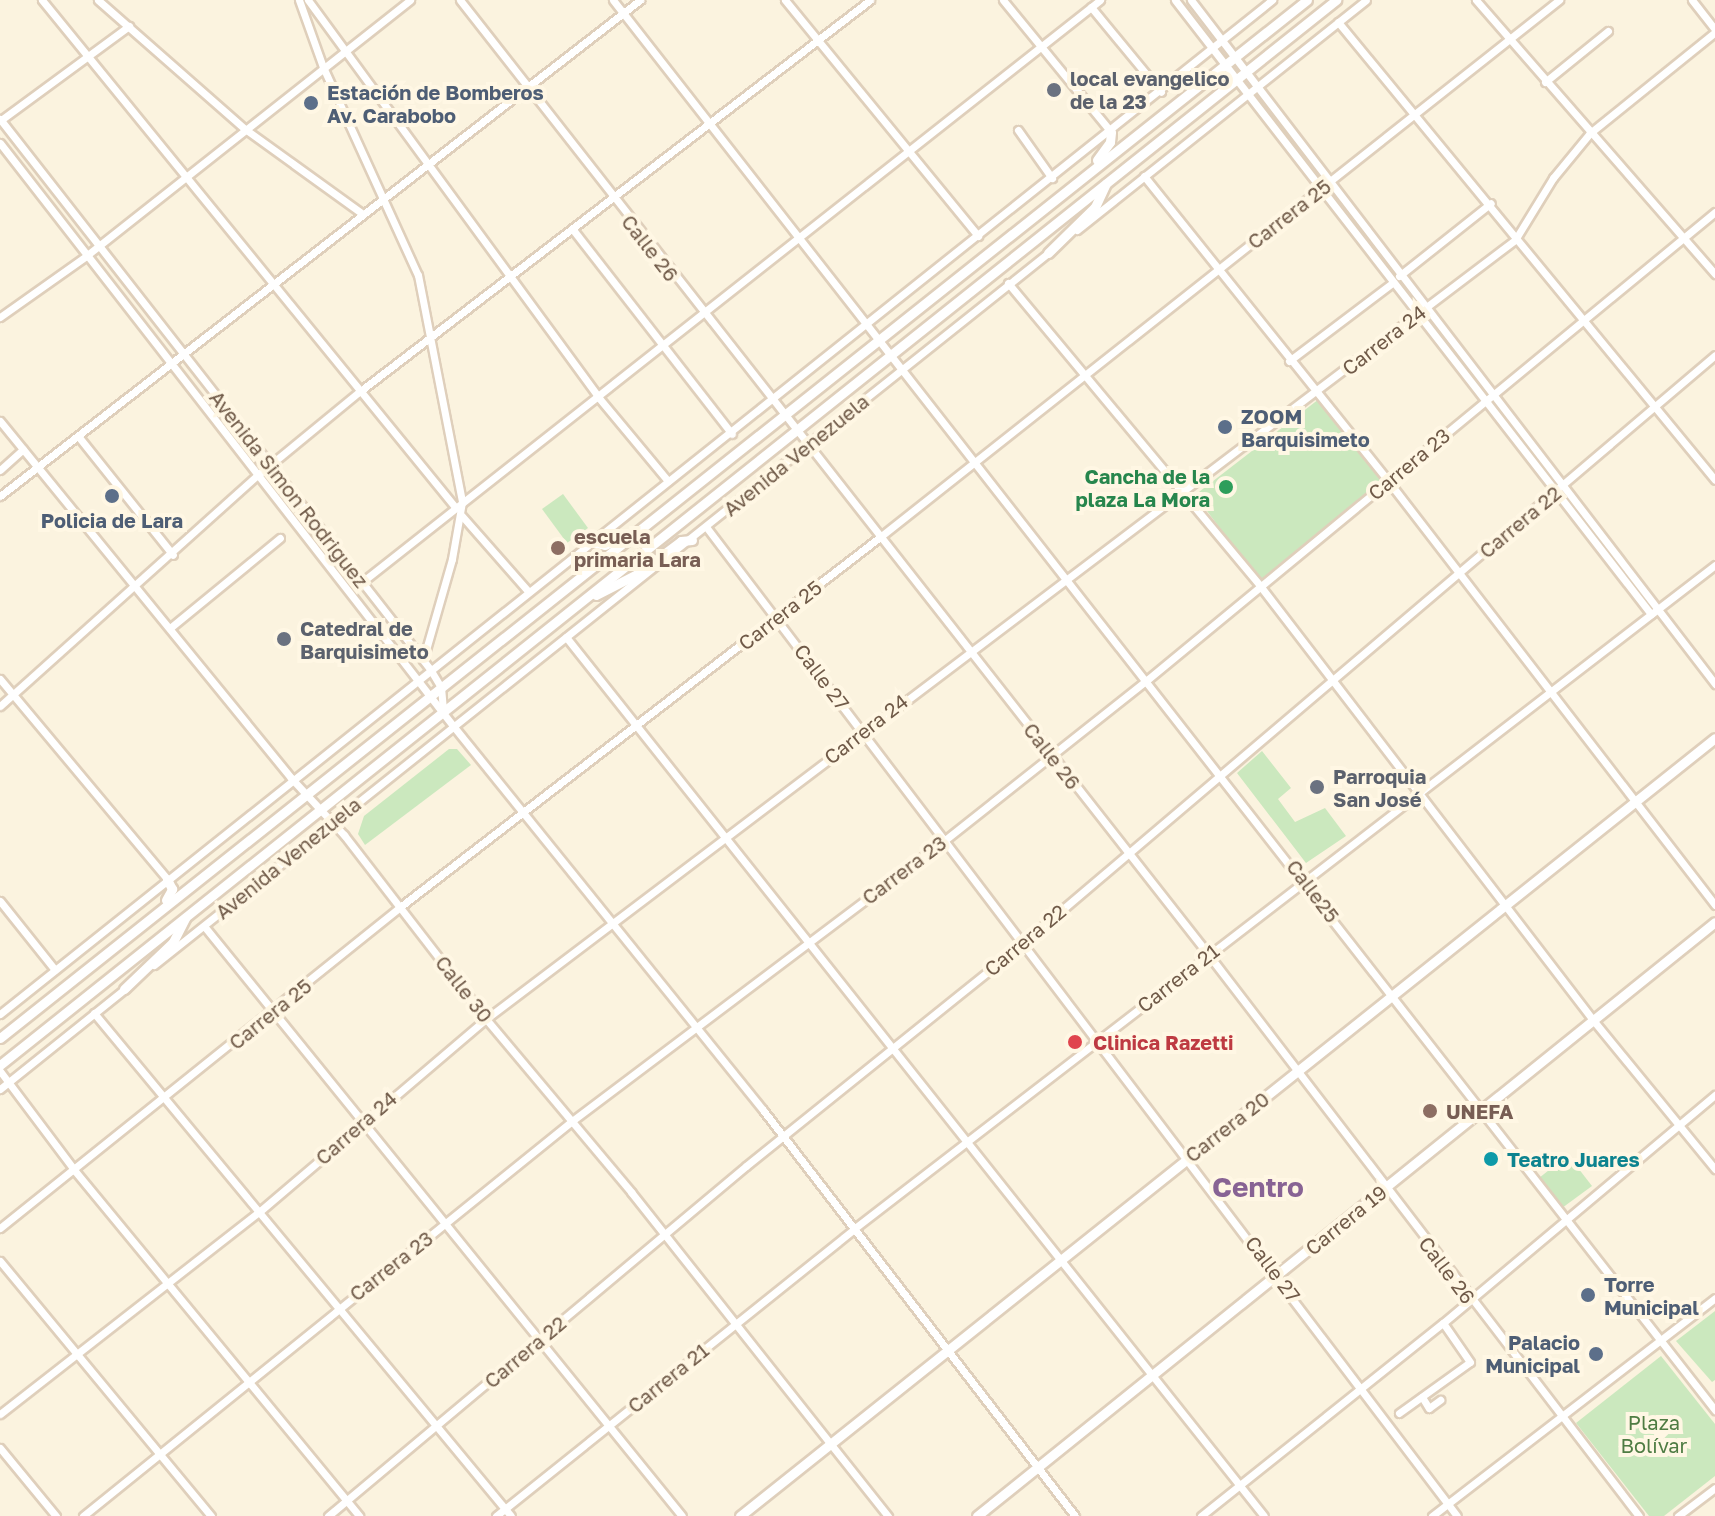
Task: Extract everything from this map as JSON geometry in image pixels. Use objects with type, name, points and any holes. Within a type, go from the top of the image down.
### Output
[{"type":"street","points":[[42,0],[272,287],[459,505]]},
{"type":"street","points":[[98,0],[245,129],[363,214]]},
{"type":"street","points":[[299,0],[323,67],[418,275],[462,516],[528,591]]},
{"type":"street","points":[[308,0],[514,277],[599,398],[668,481]]},
{"type":"street","points":[[0,317],[86,256],[410,0]]},
{"type":"street","name":"Calle 26","points":[[460,0],[612,200],[809,444],[1208,954],[1469,1299],[1563,1415],[1639,1516]]},
{"type":"street","name":"Calle25","points":[[613,0],[1305,879],[1715,1410]]},
{"type":"street","points":[[0,496],[640,0]]},
{"type":"street","points":[[785,0],[978,236]]},
{"type":"street","points":[[0,706],[137,588],[259,474],[359,392],[574,231],[710,121],[870,0]]},
{"type":"street","points":[[1003,0],[1111,132]]},
{"type":"street","points":[[362,582],[1100,0]]},
{"type":"street","points":[[1175,0],[1216,49],[1416,315],[1490,395]]},
{"type":"street","points":[[1191,0],[1260,84],[1423,309],[1654,612],[1715,684]]},
{"type":"street","points":[[0,1014],[292,777],[732,434],[867,322],[1216,49],[1272,0]]},
{"type":"street","name":"Avenida Venezuela","points":[[0,1038],[1307,0]]},
{"type":"street","name":"Avenida Venezuela","points":[[0,1068],[1336,0]]},
{"type":"street","name":"Avenida Venezuela","points":[[0,1089],[1366,0]]},
{"type":"street","points":[[1476,0],[1715,274]]},
{"type":"street","name":"Carrera 25","points":[[0,1228],[272,1013],[400,907],[978,461],[1084,373],[1559,0]]},
{"type":"street","points":[[1692,0],[1715,31]]},
{"type":"street","points":[[1091,7],[1161,92]]},
{"type":"street","points":[[1338,22],[1491,203],[1515,240],[1715,480]]},
{"type":"street","points":[[1,120],[129,26]]},
{"type":"street","points":[[1545,82],[1608,31]]},
{"type":"street","name":"Carrera 24","points":[[0,1414],[259,1212],[361,1122],[486,1019],[968,651],[1184,494],[1515,240],[1553,178],[1590,133],[1715,31]]},
{"type":"street","name":"Avenida Simon Rodriguez","points":[[1,120],[430,669],[441,687],[443,713]]},
{"type":"street","points":[[1018,130],[1052,178]]},
{"type":"street","points":[[1031,217],[1104,152],[1111,132]]},
{"type":"street","name":"Avenida Simon Rodriguez","points":[[0,143],[443,713]]},
{"type":"street","points":[[1144,176],[1314,394],[1389,482],[1715,905]]},
{"type":"street","points":[[1048,253],[1095,207],[1106,183]]},
{"type":"street","points":[[1399,276],[1491,203]]},
{"type":"street","name":"Carrera 23","points":[[83,1516],[572,1121],[945,840],[1147,680],[1490,395],[1583,324],[1715,212]]},
{"type":"street","points":[[574,231],[732,434]]},
{"type":"street","points":[[1008,283],[1261,587],[1593,1020],[1715,1169]]},
{"type":"street","points":[[1289,361],[1392,283]]},
{"type":"street","name":"Carrera 22","points":[[328,1516],[665,1234],[1023,943],[1715,355]]},
{"type":"street","name":"Calle 30","points":[[0,421],[292,777],[333,822],[486,1019],[665,1234],[888,1516]]},
{"type":"street","points":[[78,436],[173,555]]},
{"type":"street","points":[[0,470],[23,449]]},
{"type":"street","points":[[590,542],[605,545],[626,535],[688,490]]},
{"type":"street","points":[[423,660],[430,647],[462,516]]},
{"type":"street","name":"Calle 27","points":[[707,528],[1023,943],[1100,1039],[1457,1516]]},
{"type":"street","points":[[170,628],[280,538]]},
{"type":"street","points":[[585,599],[692,540]]},
{"type":"street","name":"Carrera 21","points":[[496,1516],[508,1512],[609,1425],[855,1228],[1419,790],[1552,692],[1715,565]]},
{"type":"street","points":[[566,637],[1264,1516]]},
{"type":"street","points":[[430,647],[443,658]]},
{"type":"street","points":[[0,679],[167,879],[171,894],[162,906],[100,958]]},
{"type":"street","points":[[443,713],[614,921],[855,1228],[1075,1516]]},
{"type":"street","name":"Carrera 20","points":[[740,1516],[1715,738]]},
{"type":"street","points":[[0,901],[55,970]]},
{"type":"street","points":[[124,989],[173,942],[185,918]]},
{"type":"street","name":"Carrera 19","points":[[977,1516],[1715,922]]},
{"type":"street","points":[[204,926],[444,1225],[542,1338],[682,1516]]},
{"type":"street","points":[[94,1013],[508,1512]]},
{"type":"street","points":[[0,1068],[75,1171],[170,1282],[359,1516]]},
{"type":"street","points":[[1201,1516],[1443,1323],[1715,1095]]},
{"type":"street","points":[[0,1261],[74,1355],[211,1516]]},
{"type":"street","points":[[1432,1516],[1715,1298]]},
{"type":"street","points":[[1399,1413],[1470,1362],[1443,1323]]},
{"type":"street","points":[[1422,1397],[1426,1410],[1440,1400]]},
{"type":"street","points":[[0,1448],[56,1516]]},
{"type":"street","points":[[1678,1516],[1715,1488]]},
{"type":"green space","points":[[1319,399],[1387,482],[1261,583],[1195,495]]},
{"type":"green space","points":[[563,494],[588,528],[567,543],[542,509]]},
{"type":"green space","points":[[449,749],[457,749],[471,765],[365,845],[358,834],[364,816]]},
{"type":"green space","points":[[1262,751],[1291,788],[1278,799],[1295,822],[1325,808],[1346,836],[1306,863],[1237,773]]},
{"type":"green space","points":[[1568,1155],[1592,1186],[1562,1208],[1539,1178]]},
{"type":"green space","points":[[1715,1311],[1715,1380],[1712,1382],[1676,1341]]},
{"type":"green space","name":"Plaza Bolívar","points":[[1661,1356],[1715,1424],[1715,1476],[1664,1516],[1649,1516],[1576,1423]]},
{"type":"place","name":"local evangelico de la 23","points":[[1054,90]]},
{"type":"place","name":"Estación de Bomberos Av. Carabobo","points":[[311,103]]},
{"type":"place","name":"ZOOM Barquisimeto","points":[[1225,427]]},
{"type":"place","name":"Cancha de la plaza La Mora","points":[[1226,487]]},
{"type":"place","name":"Policia de Lara","points":[[112,496]]},
{"type":"place","name":"escuela primaria Lara","points":[[558,548]]},
{"type":"place","name":"Catedral de Barquisimeto","points":[[284,639]]},
{"type":"place","name":"Parroquia San José","points":[[1317,787]]},
{"type":"place","name":"Clinica Razetti","points":[[1075,1042]]},
{"type":"place","name":"UNEFA","points":[[1430,1111]]},
{"type":"place","name":"Teatro Juares","points":[[1491,1159]]},
{"type":"place","name":"Torre Municipal","points":[[1588,1295]]},
{"type":"place","name":"Palacio Municipal","points":[[1596,1354]]},
{"type":"district","name":"Centro","points":[[1258,1187]]}]
